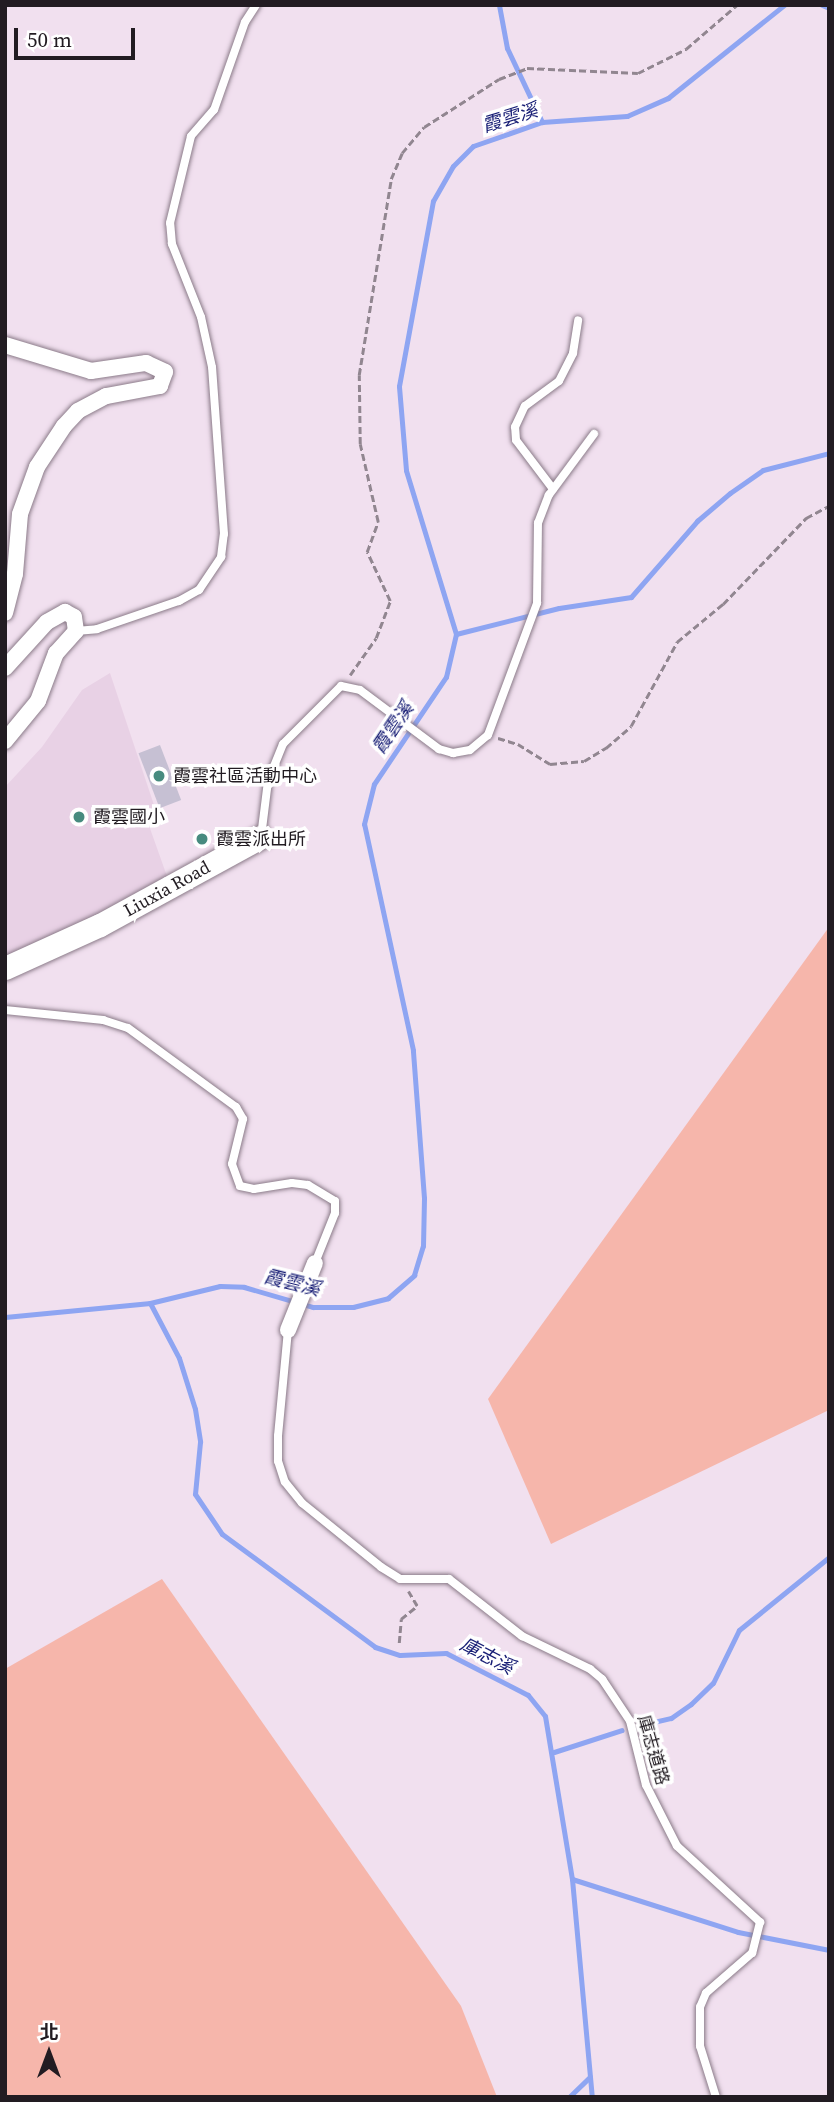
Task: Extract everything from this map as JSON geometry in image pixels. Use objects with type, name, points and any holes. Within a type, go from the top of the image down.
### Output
[{"type":"street","points":[[5,345],[91,371],[146,363],[165,372],[160,386],[106,396],[78,411],[64,426],[37,467],[20,514],[15,574],[5,613]]},
{"type":"street","points":[[5,668],[47,622],[65,612],[74,617],[76,631],[56,653],[38,701],[5,741]]},
{"type":"street","name":"Liuxia Road","points":[[5,968],[100,925],[261,837]]},
{"type":"street","points":[[288,1330],[315,1264]]},
{"type":"lane","points":[[76,631],[179,601],[199,590],[221,557],[224,534],[212,368],[201,317],[172,244],[170,223],[191,136],[214,110],[245,22],[256,5]]},
{"type":"lane","points":[[553,489],[516,440],[515,427],[525,406],[558,381],[573,353],[578,320]]},
{"type":"lane","points":[[341,686],[360,690],[439,749],[453,753],[470,750],[488,735],[515,654],[531,628],[537,603],[538,523],[553,489],[594,434]]},
{"type":"lane","name":"Liuxia Road","points":[[261,837],[268,781],[283,744],[341,686]]},
{"type":"lane","points":[[5,1010],[103,1020],[128,1028],[236,1107],[243,1119],[232,1164],[233,1177],[240,1186],[254,1189],[309,1185],[335,1201],[335,1213],[315,1264]]},
{"type":"lane","points":[[288,1330],[278,1436],[278,1461],[285,1482],[302,1503],[400,1579]]},
{"type":"lane","name":"庫志道路","points":[[400,1579],[449,1578],[522,1636],[590,1669],[602,1679],[630,1721],[646,1785],[677,1846],[760,1922],[752,1953],[706,1993],[700,2007],[701,2046],[716,2097]]},
{"type":"path","points":[[341,686],[376,638],[390,601],[367,552],[378,522],[360,444],[359,375],[391,179],[402,153],[424,127],[499,79],[527,68],[620,73],[647,70],[686,49],[737,5]]},
{"type":"path","points":[[488,735],[518,744],[550,764],[584,761],[606,748],[638,715],[677,642],[723,604],[806,518],[829,506]]},
{"type":"path","points":[[399,1643],[401,1619],[417,1606],[400,1579]]},
{"type":"shaded area","name":"霞雲國小","points":[[110,673],[157,814],[147,820],[168,879],[5,959],[5,787],[42,747],[82,690]]},
{"type":"shaded area","points":[[829,927],[829,1410],[551,1544],[488,1399]]},
{"type":"shaded area","points":[[162,1579],[461,2006],[497,2097],[5,2097],[5,1669]]},
{"type":"building","name":"霞雲社區活動中心","points":[[160,745],[181,800],[160,808],[139,753]]},
{"type":"waterway","points":[[499,5],[507,48],[542,122]]},
{"type":"waterway","name":"霞雲溪","points":[[5,1317],[150,1303],[220,1286],[244,1287],[313,1307],[353,1307],[388,1298],[414,1275],[423,1246],[424,1198],[413,1050],[364,824],[374,784],[446,677],[456,634],[406,470],[399,386],[433,201],[453,166],[473,146],[542,122],[627,116],[668,98],[784,5]]},
{"type":"waterway","points":[[822,5],[829,8]]},
{"type":"waterway","points":[[456,634],[559,608],[631,597],[697,521],[730,493],[763,470],[829,453]]},
{"type":"waterway","name":"庫志溪","points":[[150,1303],[179,1358],[195,1409],[200,1442],[195,1494],[222,1534],[375,1647],[400,1655],[446,1653],[528,1695],[545,1716],[572,1879],[592,2097]]},
{"type":"waterway","points":[[645,1724],[671,1718],[691,1704],[713,1683],[739,1630],[829,1557]]},
{"type":"waterway","points":[[554,1752],[622,1730]]},
{"type":"waterway","points":[[572,1879],[738,1932],[829,1950]]},
{"type":"waterway","points":[[569,2097],[590,2077]]},
{"type":"place","name":"霞雲社區活動中心","points":[[159,776]]},
{"type":"place","name":"霞雲國小","points":[[79,817]]},
{"type":"place","name":"霞雲派出所","points":[[202,839]]}]
